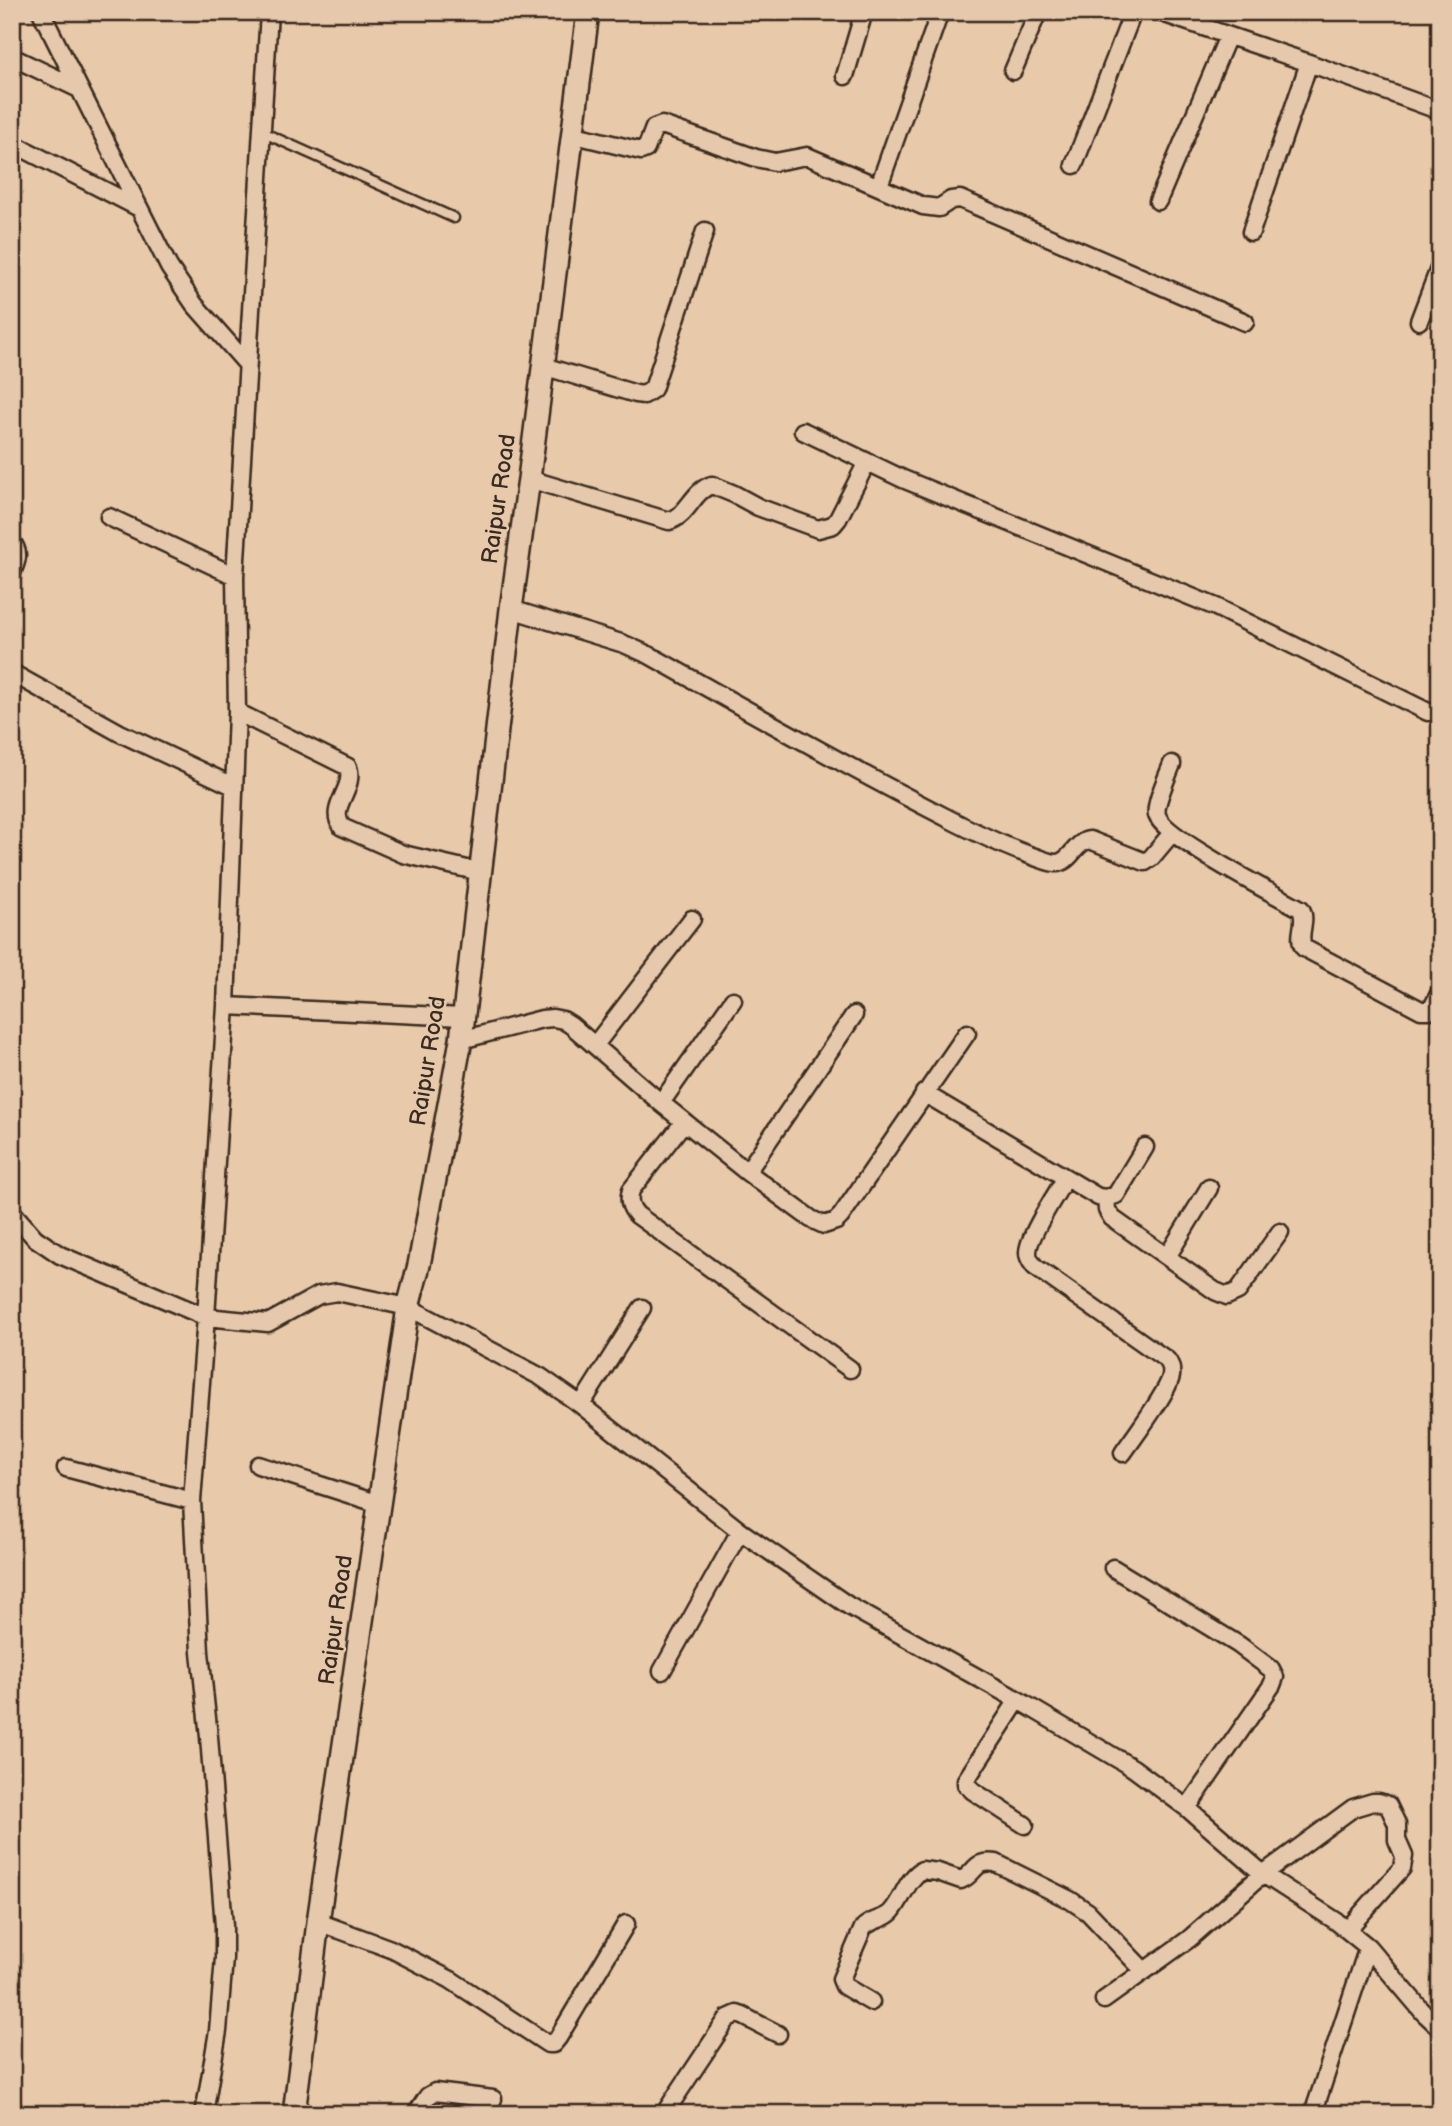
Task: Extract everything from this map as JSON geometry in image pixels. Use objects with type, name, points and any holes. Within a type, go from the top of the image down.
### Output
[{"type":"main road","name":"Raipur Road","points":[[294,2114],[318,1923],[408,1307],[419,1265],[461,1040],[511,609],[588,12]]},
{"type":"street","points":[[41,12],[169,267],[194,304],[246,363]]},
{"type":"street","points":[[204,2114],[218,2031],[224,1926],[200,1652],[192,1501],[226,1006],[237,712],[235,576],[269,12]]},
{"type":"street","points":[[845,76],[864,12]]},
{"type":"street","points":[[880,186],[940,12]]},
{"type":"street","points":[[1013,71],[1038,12]]},
{"type":"street","points":[[1074,165],[1133,12]]},
{"type":"street","points":[[1159,12],[1440,111]]},
{"type":"street","points":[[1158,201],[1228,36]]},
{"type":"street","points":[[12,57],[77,88]]},
{"type":"street","points":[[1251,232],[1309,63]]},
{"type":"street","points":[[571,134],[641,151],[646,149],[654,128],[662,125],[756,158],[775,162],[807,156],[932,208],[939,208],[951,200],[960,199],[1245,321]]},
{"type":"street","points":[[12,143],[139,208]]},
{"type":"street","points":[[543,366],[636,394],[643,395],[653,389],[705,231]]},
{"type":"street","points":[[1419,321],[1440,266]]},
{"type":"street","points":[[803,431],[903,479],[1216,607],[1428,712],[1440,712]]},
{"type":"street","points":[[529,479],[669,521],[677,518],[704,487],[712,485],[758,507],[818,529],[833,525],[838,519],[867,462]]},
{"type":"street","points":[[109,517],[235,576]]},
{"type":"street","points":[[12,543],[17,554],[12,573]]},
{"type":"street","points":[[511,609],[624,644],[651,656],[818,750],[1005,847],[1056,863],[1062,861],[1081,842],[1090,840],[1144,862],[1151,858],[1172,833]]},
{"type":"street","points":[[12,673],[120,733],[233,786]]},
{"type":"street","points":[[237,712],[348,767],[349,783],[336,816],[342,827],[403,854],[480,872]]},
{"type":"street","points":[[1172,764],[1156,810],[1160,821],[1192,847],[1301,909],[1304,918],[1301,941],[1304,948],[1413,1008],[1431,1010],[1440,992]]},
{"type":"street","points":[[595,1045],[692,919]]},
{"type":"street","points":[[661,1103],[733,1000]]},
{"type":"street","points":[[226,1006],[463,1017]]},
{"type":"street","points":[[747,1172],[854,1015]]},
{"type":"street","points":[[461,1040],[542,1019],[563,1020],[684,1122],[818,1224],[830,1223],[841,1216],[967,1033]]},
{"type":"street","points":[[924,1093],[1089,1193],[1106,1198],[1111,1198],[1119,1191],[1145,1147]]},
{"type":"street","points":[[684,1122],[631,1190],[629,1202],[632,1209],[850,1369]]},
{"type":"street","points":[[1065,1179],[1030,1241],[1030,1260],[1035,1267],[1167,1360],[1171,1367],[1172,1374],[1167,1387],[1123,1453]]},
{"type":"street","points":[[1167,1257],[1209,1188]]},
{"type":"street","points":[[1106,1198],[1107,1210],[1112,1218],[1222,1294],[1232,1295],[1238,1292],[1280,1232]]},
{"type":"street","points":[[12,1212],[36,1238],[60,1255],[206,1317],[268,1323],[319,1295],[332,1292],[408,1307],[541,1377],[581,1405],[740,1531],[849,1606],[1133,1768],[1187,1808],[1263,1874],[1368,1947],[1440,2028]]},
{"type":"street","points":[[581,1405],[642,1308]]},
{"type":"street","points":[[258,1465],[379,1504]]},
{"type":"street","points":[[66,1468],[192,1501]]},
{"type":"street","points":[[662,1671],[740,1531]]},
{"type":"street","points":[[1112,1568],[1238,1646],[1274,1673],[1272,1685],[1187,1808]]},
{"type":"street","points":[[1018,1700],[966,1780],[973,1791],[1025,1825]]},
{"type":"street","points":[[1104,2000],[1189,1939],[1263,1874],[1353,1808],[1374,1802],[1383,1803],[1393,1812],[1397,1824],[1397,1840],[1404,1856],[1402,1868],[1347,1930]]},
{"type":"street","points":[[871,2001],[844,1986],[841,1979],[863,1928],[891,1912],[912,1878],[922,1870],[937,1872],[961,1881],[965,1880],[979,1863],[987,1862],[996,1863],[1070,1900],[1088,1912],[1144,1971]]},
{"type":"street","points":[[318,1923],[391,1949],[451,1980],[548,2044],[558,2038],[626,1924]]},
{"type":"street","points":[[1313,2114],[1368,1947]]},
{"type":"street","points":[[664,2114],[728,2018],[737,2014],[778,2034]]},
{"type":"street","points":[[416,2114],[428,2096],[435,2092],[493,2099]]},
{"type":"lane","points":[[261,132],[454,218]]}]
